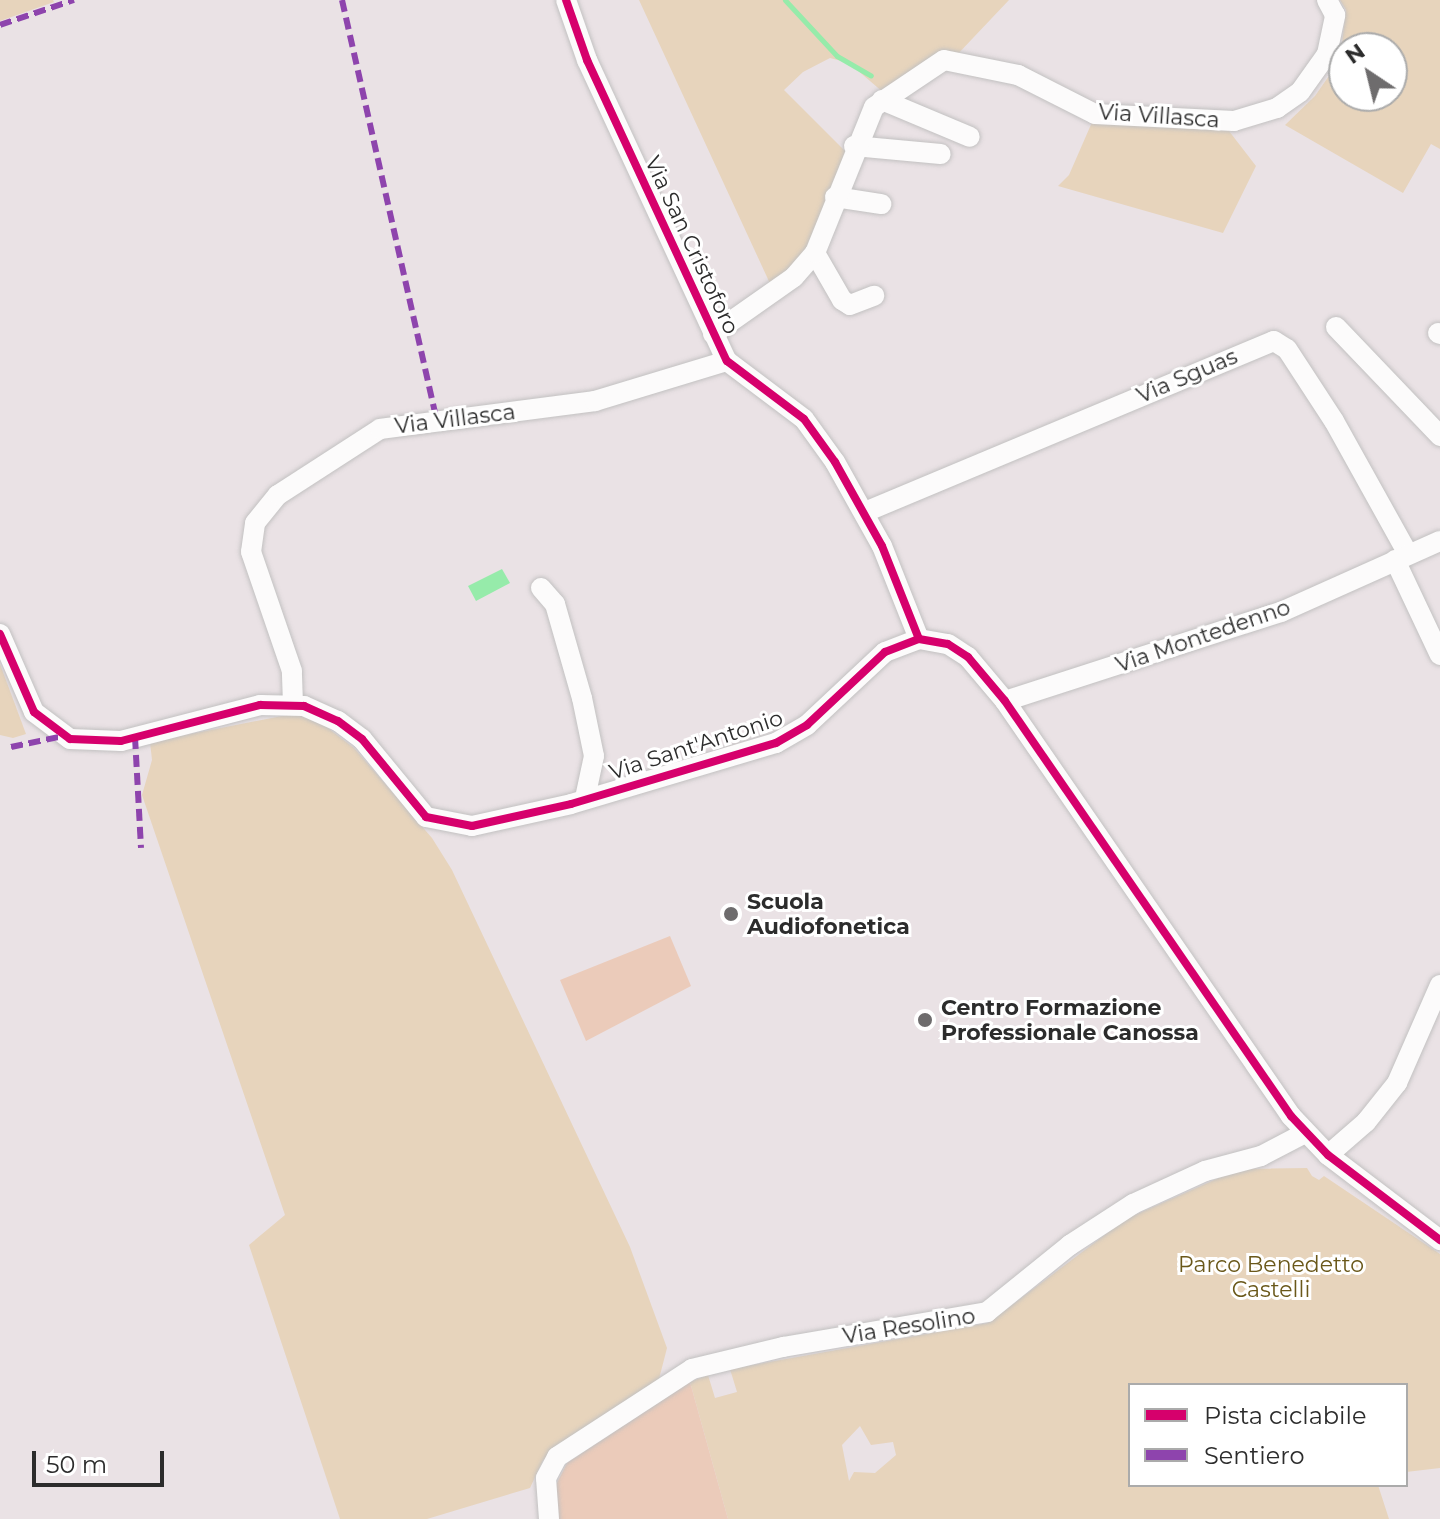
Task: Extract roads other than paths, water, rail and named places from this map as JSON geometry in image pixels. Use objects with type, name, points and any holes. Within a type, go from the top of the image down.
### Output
[{"type":"street","name":"Via San Cristoforo","points":[[566,0],[587,60],[727,361],[804,419],[835,462],[865,512],[919,639]]},
{"type":"street","name":"Via Villasca","points":[[713,334],[794,277],[815,253],[854,146],[882,100],[944,60],[1018,75],[1095,114],[1234,121],[1277,108],[1300,92],[1327,54],[1335,15],[1327,0]]},
{"type":"street","points":[[882,100],[970,137]]},
{"type":"street","points":[[854,146],[941,154]]},
{"type":"street","points":[[835,197],[881,204]]},
{"type":"street","points":[[815,253],[842,300],[850,305],[874,296]]},
{"type":"street","points":[[1336,327],[1440,436]]},
{"type":"street","name":"Via Sguas","points":[[865,512],[1274,341],[1287,349],[1334,421],[1402,557]]},
{"type":"street","name":"Via Villasca","points":[[293,704],[292,671],[251,552],[255,523],[278,495],[380,429],[595,401],[727,361]]},
{"type":"street","name":"Via Montedenno","points":[[1005,701],[1212,630],[1236,628],[1440,541]]},
{"type":"street","points":[[1402,557],[1440,655]]},
{"type":"street","name":"Via Sant'Antonio","points":[[548,591],[594,756],[616,789]]},
{"type":"street","name":"Via Sant'Antonio","points":[[0,634],[34,712],[48,727],[81,742],[121,741],[260,705],[293,704],[348,727],[416,810],[437,822],[472,826],[585,798],[789,737],[868,664],[897,645],[919,639]]},
{"type":"street","points":[[919,639],[959,650],[1005,701],[1305,1133],[1328,1155],[1440,1240]]},
{"type":"street","name":"Via Sant'Antonio","points":[[585,798],[594,756]]},
{"type":"street","points":[[1328,1155],[1366,1122],[1397,1083],[1440,985]]},
{"type":"street","name":"Via Resolino","points":[[549,1519],[546,1478],[557,1457],[692,1369],[783,1347],[987,1312],[1079,1239],[1133,1204],[1205,1171],[1261,1156],[1305,1133]]},
{"type":"waterway","points":[[785,0],[837,56],[871,76]]},
{"type":"place","name":"Scuola Audiofonetica","points":[[731,914]]},
{"type":"place","name":"Centro Formazione Professionale Canossa","points":[[925,1020]]},
{"type":"park label","name":"Parco Benedetto Castelli","points":[[1271,1276]]}]
